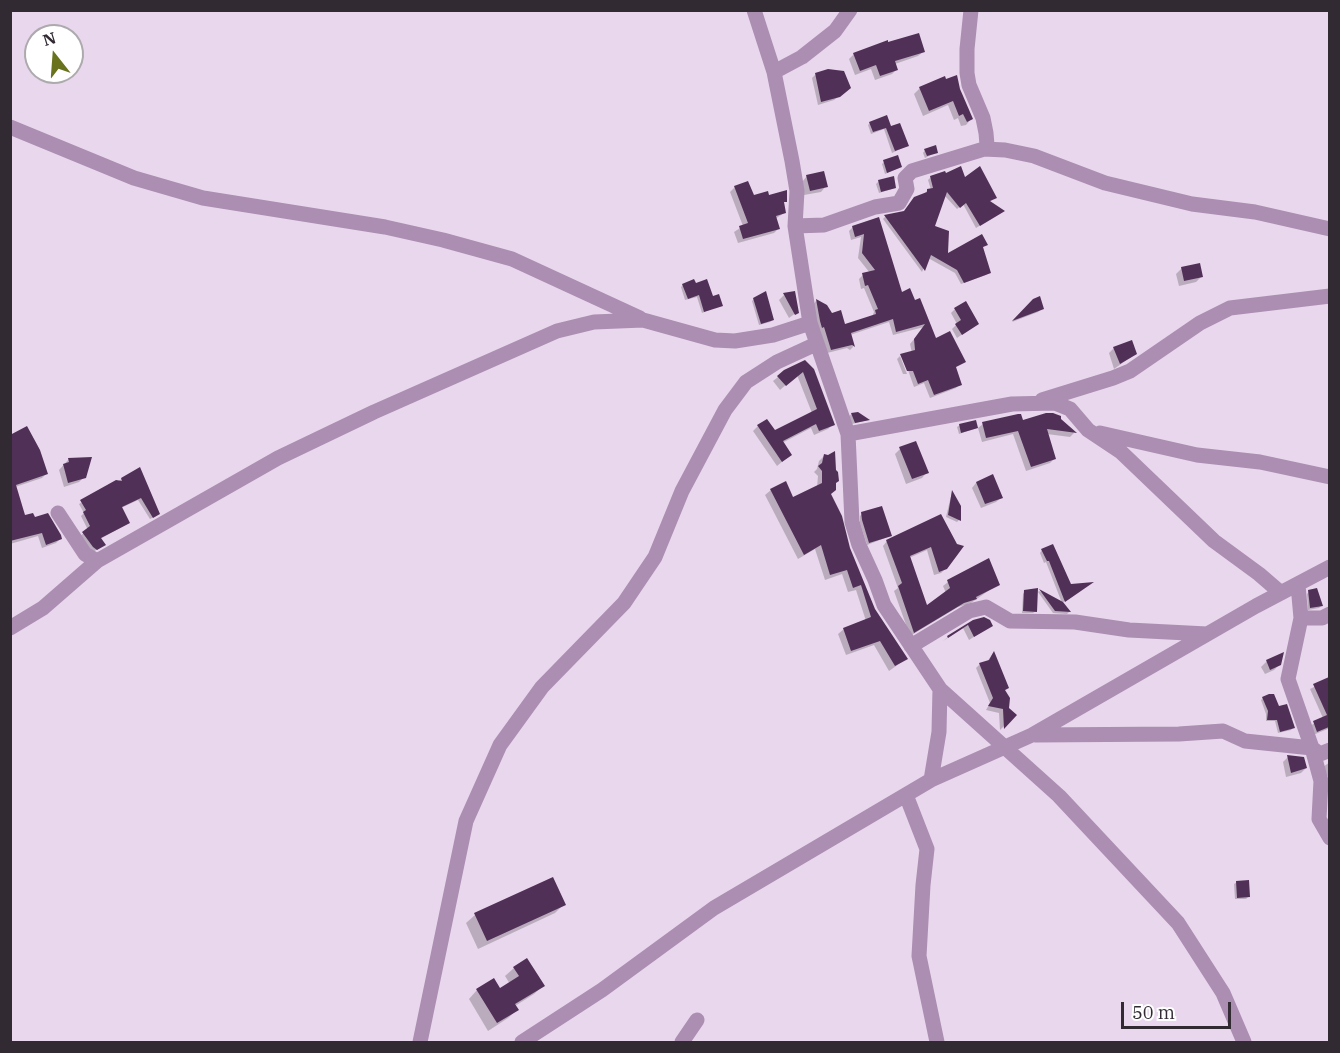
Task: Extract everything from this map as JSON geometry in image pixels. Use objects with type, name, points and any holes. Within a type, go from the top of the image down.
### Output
[{"type":"street","points":[[754,10],[774,72],[797,191],[795,226],[810,323],[848,434],[852,522],[884,605],[940,689],[1059,796],[1178,924],[1223,993],[1244,1042]]},
{"type":"street","points":[[774,72],[802,57],[835,31],[850,10]]},
{"type":"street","points":[[971,10],[967,74],[969,85],[983,118],[987,145],[984,149]]},
{"type":"street","points":[[10,127],[134,178],[203,198],[385,227],[512,259],[643,320],[715,340],[735,341],[773,335],[810,323]]},
{"type":"street","points":[[795,226],[824,225],[875,207],[899,203],[907,189],[905,178],[912,171],[984,149],[1005,150],[1034,156],[1105,183],[1192,204],[1255,212],[1329,229]]},
{"type":"street","points":[[1028,404],[1113,378],[1130,370],[1200,323],[1230,308],[1329,296]]},
{"type":"street","points":[[10,628],[43,608],[97,561],[278,458],[374,412],[557,331],[594,322],[643,320]]},
{"type":"street","points":[[420,1042],[466,821],[500,745],[542,687],[624,603],[649,567],[682,491],[725,410],[746,382],[777,362],[816,344]]},
{"type":"street","points":[[848,434],[1012,404],[1055,403],[1070,409],[1088,430],[1121,452],[1214,541],[1259,573],[1281,593]]},
{"type":"street","points":[[1088,430],[1197,455],[1260,462],[1329,477]]},
{"type":"street","points":[[58,513],[85,554],[97,561]]},
{"type":"street","points":[[522,1042],[602,990],[714,908],[931,780],[1032,735],[1329,567]]},
{"type":"street","points":[[1298,585],[1301,618],[1288,679],[1321,781],[1319,819],[1329,838]]},
{"type":"street","points":[[911,646],[969,610],[986,607],[1010,621],[1075,622],[1129,630],[1207,634]]},
{"type":"street","points":[[1301,618],[1322,618],[1329,614]]},
{"type":"street","points":[[931,780],[939,732],[940,689]]},
{"type":"street","points":[[1032,735],[1179,734],[1223,731],[1245,741],[1312,748],[1320,754],[1329,750]]},
{"type":"street","points":[[906,795],[927,849],[919,956],[937,1042]]},
{"type":"street","points":[[682,1042],[697,1020]]},
{"type":"building","points":[[919,33],[925,52],[895,61],[898,70],[880,76],[876,65],[860,71],[853,53],[888,40],[888,42]]},
{"type":"building","points":[[828,69],[844,71],[851,88],[840,97],[821,102],[815,73]]},
{"type":"building","points":[[957,75],[960,89],[973,119],[967,122],[963,114],[959,116],[953,101],[929,111],[919,87],[945,76],[946,79]]},
{"type":"building","points":[[887,115],[891,126],[900,123],[909,146],[895,151],[886,128],[873,132],[869,122]]},
{"type":"building","points":[[936,145],[938,153],[927,156],[924,149]]},
{"type":"building","points":[[898,155],[902,167],[887,173],[883,160]]},
{"type":"building","points":[[961,166],[965,177],[980,166],[997,198],[990,201],[1005,211],[980,226],[966,203],[960,208],[947,192],[935,226],[949,231],[948,253],[982,234],[988,245],[983,247],[991,273],[964,283],[957,270],[931,255],[925,271],[884,215],[904,211],[914,197],[933,188],[930,176],[945,171],[946,173]]},
{"type":"building","points":[[824,171],[828,187],[810,191],[806,175]]},
{"type":"building","points":[[894,176],[896,188],[881,192],[878,180]]},
{"type":"building","points":[[748,181],[754,195],[768,191],[769,195],[787,190],[787,202],[784,202],[786,213],[776,216],[780,229],[743,239],[739,226],[748,223],[734,186]]},
{"type":"building","points":[[879,217],[902,292],[910,288],[915,300],[920,298],[936,338],[950,331],[966,362],[956,367],[962,385],[934,395],[928,380],[918,384],[913,371],[907,371],[900,354],[915,350],[914,339],[925,324],[896,332],[893,319],[851,333],[855,347],[852,345],[831,350],[824,327],[822,328],[816,299],[827,305],[832,313],[841,310],[845,324],[876,314],[875,310],[878,309],[868,285],[865,286],[862,273],[875,270],[862,253],[864,234],[855,237],[852,226]]},
{"type":"building","points":[[1200,263],[1203,277],[1184,281],[1181,267]]},
{"type":"building","points":[[694,279],[696,283],[707,279],[713,296],[719,294],[723,306],[704,312],[699,295],[688,299],[682,284]]},
{"type":"building","points":[[766,291],[774,320],[761,324],[753,298]]},
{"type":"building","points":[[795,291],[799,313],[795,315],[783,293]]},
{"type":"building","points":[[1040,296],[1044,309],[1012,321],[1033,299]]},
{"type":"building","points":[[966,301],[979,324],[962,335],[955,324],[961,320],[954,308]]},
{"type":"building","points":[[1132,340],[1137,354],[1120,364],[1113,347]]},
{"type":"building","points":[[805,360],[814,369],[835,425],[819,431],[816,424],[783,441],[792,455],[782,462],[757,425],[767,419],[775,430],[817,409],[803,372],[786,386],[777,376]]},
{"type":"building","points":[[858,412],[870,420],[855,423],[851,413]]},
{"type":"building","points":[[1046,413],[1061,416],[1061,419],[1077,433],[1047,429],[1056,459],[1031,467],[1018,431],[986,438],[982,422],[1018,414],[1021,414],[1023,420]]},
{"type":"building","points":[[976,420],[978,428],[961,433],[959,424]]},
{"type":"building","points":[[27,426],[40,450],[48,474],[16,485],[25,515],[33,513],[35,517],[48,513],[61,535],[62,539],[46,545],[42,533],[10,541],[10,435]]},
{"type":"building","points":[[916,441],[929,473],[912,479],[899,447]]},
{"type":"building","points":[[835,451],[839,481],[836,483],[836,490],[831,494],[842,516],[850,548],[875,609],[908,659],[895,666],[880,641],[851,651],[843,628],[871,617],[861,585],[853,588],[847,570],[830,575],[821,545],[804,555],[770,489],[786,481],[793,497],[822,483],[822,471],[818,466],[822,463],[824,454],[828,455]]},
{"type":"building","points":[[92,457],[86,478],[68,483],[63,464],[69,462],[68,458]]},
{"type":"building","points":[[140,467],[160,514],[153,518],[141,498],[122,507],[130,523],[101,538],[106,545],[97,550],[82,532],[90,526],[83,512],[86,510],[80,500],[116,480],[122,481],[121,478]]},
{"type":"building","points":[[993,474],[1003,498],[985,504],[976,482]]},
{"type":"building","points":[[952,490],[961,506],[961,521],[948,515]]},
{"type":"building","points":[[882,506],[892,536],[869,543],[861,512]]},
{"type":"building","points":[[941,514],[957,544],[964,546],[947,569],[939,572],[931,547],[910,556],[927,605],[950,588],[947,580],[989,558],[1000,585],[976,597],[977,599],[964,603],[914,633],[898,586],[902,583],[886,540]]},
{"type":"building","points":[[1053,544],[1071,584],[1094,582],[1065,602],[1049,561],[1041,549]]},
{"type":"building","points":[[1038,588],[1037,612],[1023,611],[1024,590]]},
{"type":"building","points":[[1317,588],[1323,606],[1310,608],[1308,590]]},
{"type":"building","points":[[1039,589],[1063,602],[1071,612],[1055,611]]},
{"type":"building","points":[[984,617],[990,620],[993,626],[974,637],[968,625],[948,638],[947,636],[973,620]]},
{"type":"building","points":[[994,651],[1009,688],[1005,690],[1010,698],[1009,708],[1017,715],[1004,729],[1003,709],[988,706],[993,698],[979,663],[989,660]]},
{"type":"building","points":[[1284,652],[1281,665],[1270,670],[1266,660]]},
{"type":"building","points":[[1329,677],[1329,727],[1317,732],[1313,721],[1327,715],[1313,684]]},
{"type":"building","points":[[1274,694],[1279,706],[1287,704],[1295,728],[1280,732],[1277,720],[1267,720],[1268,711],[1262,697]]},
{"type":"building","points":[[1287,755],[1304,757],[1307,768],[1291,773]]},
{"type":"building","points":[[553,877],[566,905],[487,941],[474,913]]},
{"type":"building","points":[[1249,880],[1250,897],[1237,898],[1236,881]]},
{"type":"building","points":[[527,958],[545,986],[515,1004],[519,1010],[497,1023],[476,989],[494,978],[500,988],[519,976],[513,967]]}]
